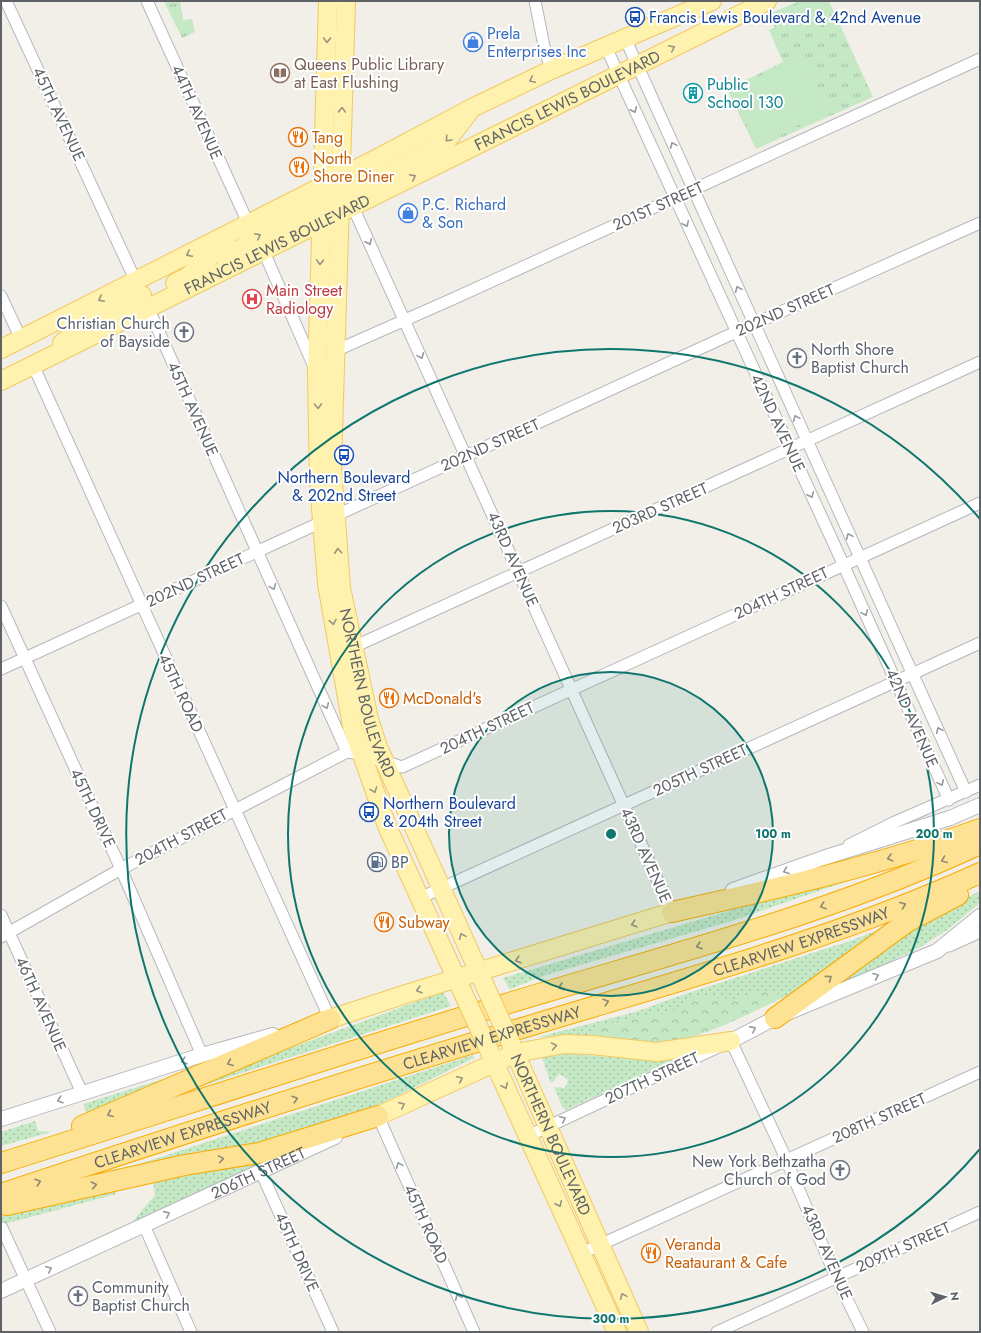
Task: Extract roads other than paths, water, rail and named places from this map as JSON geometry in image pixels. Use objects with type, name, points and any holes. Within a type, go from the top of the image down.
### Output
[{"type":"highway","points":[[672,912],[781,888],[927,848],[980,829]]},
{"type":"highway","name":"CLEARVIEW EXPRESSWAY","points":[[1,1163],[452,1020],[802,914],[885,884],[980,844]]},
{"type":"highway","name":"CLEARVIEW EXPRESSWAY","points":[[1,1194],[453,1049],[811,939],[888,911],[980,873]]},
{"type":"highway","points":[[775,1018],[907,922],[980,884]]},
{"type":"highway","points":[[1,1160],[330,1019]]},
{"type":"highway","points":[[1,1206],[185,1165],[259,1152],[378,1116]]},
{"type":"main road","name":"NORTHERN BOULEVARD","points":[[328,1],[317,374],[319,482],[329,518],[341,588],[354,753],[420,898],[470,981],[513,1048],[639,1332]]},
{"type":"main road","name":"NORTHERN BOULEVARD","points":[[346,1],[342,196],[327,584],[368,719],[441,889],[492,1056],[617,1332]]},
{"type":"main road","name":"FRANCIS LEWIS BOULEVARD","points":[[1,349],[21,338],[142,296],[220,272],[264,252],[322,208],[472,108],[552,70],[606,47],[690,6],[712,1]]},
{"type":"main road","name":"FRANCIS LEWIS BOULEVARD","points":[[1,381],[33,365],[142,296],[248,223],[322,208],[342,196],[618,75],[767,1]]},
{"type":"main road","points":[[220,272],[249,241],[322,208]]},
{"type":"main road","points":[[330,1019],[470,981],[672,912]]},
{"type":"main road","name":"206TH STREET","points":[[378,1116],[492,1056],[513,1048],[564,1044],[592,1045],[657,1052],[731,1041]]},
{"type":"street","name":"45TH AVENUE","points":[[6,1],[142,296],[257,552],[354,753]]},
{"type":"street","name":"44TH AVENUE","points":[[147,1],[248,223]]},
{"type":"street","points":[[535,1],[544,46],[552,70]]},
{"type":"street","name":"42ND AVENUE","points":[[625,38],[859,558],[914,673],[966,792]]},
{"type":"street","name":"42ND AVENUE","points":[[606,47],[674,199],[843,564],[949,800]]},
{"type":"street","name":"201ST STREET","points":[[335,352],[980,59]]},
{"type":"street","name":"43RD AVENUE","points":[[342,196],[405,321],[672,912]]},
{"type":"street","name":"202ND STREET","points":[[1,669],[736,332],[980,223]]},
{"type":"street","points":[[264,252],[317,374]]},
{"type":"street","points":[[1,296],[21,338]]},
{"type":"street","name":"203RD STREET","points":[[346,650],[980,362]]},
{"type":"street","name":"45TH ROAD","points":[[33,365],[330,1019]]},
{"type":"street","name":"204TH STREET","points":[[5,934],[121,869],[234,809],[354,753],[402,767],[843,564],[980,503]]},
{"type":"street","name":"45TH DRIVE","points":[[1,606],[121,869],[202,1055]]},
{"type":"street","name":"205TH STREET","points":[[420,898],[980,643]]},
{"type":"street","points":[[823,858],[895,822],[949,800],[980,785]]},
{"type":"street","points":[[672,912],[823,858],[950,818],[980,805]]},
{"type":"street","name":"46TH AVENUE","points":[[1,915],[5,934],[82,1093]]},
{"type":"street","points":[[937,951],[980,916]]},
{"type":"street","points":[[775,1018],[980,932]]},
{"type":"street","name":"207TH STREET","points":[[528,1136],[731,1041],[775,1018]]},
{"type":"street","points":[[1,1118],[202,1055],[330,1019]]},
{"type":"street","name":"43RD AVENUE","points":[[731,1041],[786,1160],[836,1277],[863,1332]]},
{"type":"street","name":"208TH STREET","points":[[582,1253],[980,1072]]},
{"type":"street","name":"45TH ROAD","points":[[378,1116],[474,1332]]},
{"type":"street","name":"206TH STREET","points":[[1,1291],[261,1172],[378,1116]]},
{"type":"street","name":"45TH DRIVE","points":[[261,1172],[333,1332]]},
{"type":"street","name":"209TH STREET","points":[[717,1332],[980,1212]]},
{"type":"street","points":[[144,1225],[192,1332]]},
{"type":"street","points":[[2,1228],[50,1332]]},
{"type":"place","name":"Francis Lewis Boulevard & 42nd Avenue","points":[[635,17]]},
{"type":"place","name":"Prela Enterprises Inc","points":[[473,42]]},
{"type":"place","name":"Queens Public Library at East Flushing","points":[[280,73]]},
{"type":"place","name":"Public School 130","points":[[693,93]]},
{"type":"place","name":"Tang","points":[[298,137]]},
{"type":"place","name":"North Shore Diner","points":[[299,167]]},
{"type":"place","name":"P.C. Richard & Son","points":[[408,213]]},
{"type":"place","name":"Main Street Radiology","points":[[252,299]]},
{"type":"place","name":"Christian Church of Bayside","points":[[184,332]]},
{"type":"place","name":"North Shore Baptist Church","points":[[797,358]]},
{"type":"place","name":"Northern Boulevard & 202nd Street","points":[[344,455]]},
{"type":"place","name":"McDonald's","points":[[389,698]]},
{"type":"place","name":"Northern Boulevard & 204th Street","points":[[369,812]]},
{"type":"place","name":"BP","points":[[377,862]]},
{"type":"place","name":"Subway","points":[[384,922]]},
{"type":"place","name":"New York Bethzatha Church of God","points":[[840,1170]]},
{"type":"place","name":"Veranda Reataurant & Cafe","points":[[651,1253]]},
{"type":"place","name":"Community Baptist Church","points":[[78,1296]]}]
